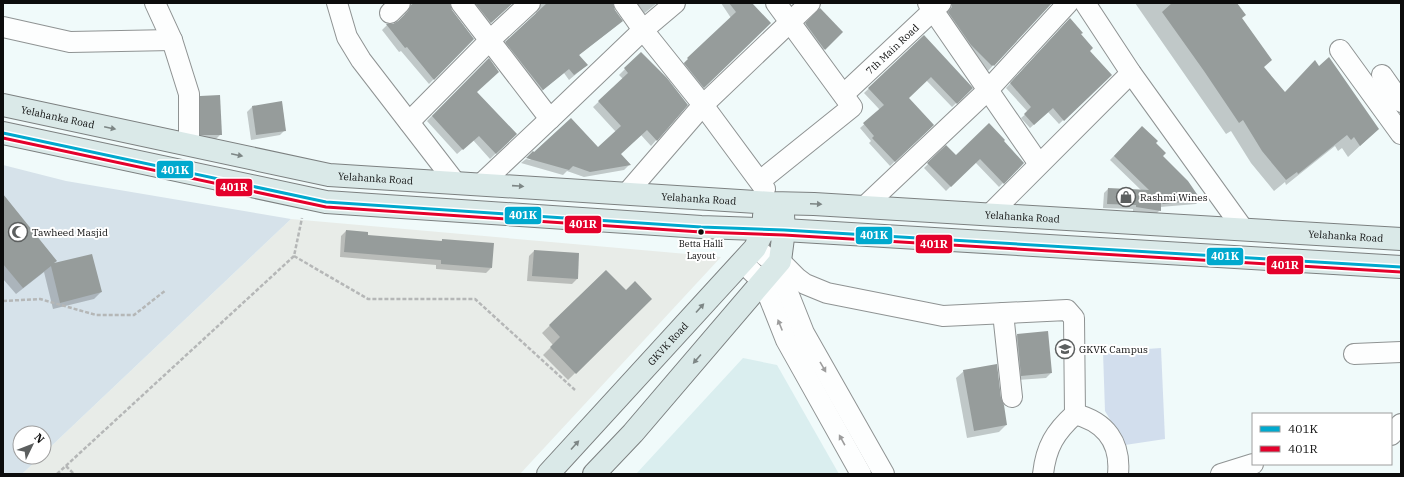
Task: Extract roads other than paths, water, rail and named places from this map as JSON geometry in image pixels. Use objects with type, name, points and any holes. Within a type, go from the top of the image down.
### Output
[{"type":"main road","name":"Yelahanka Road","points":[[3,105],[329,175],[627,193],[768,194],[864,207],[1401,238]]},
{"type":"main road","points":[[3,133],[326,202],[701,227],[761,242],[1401,267]]},
{"type":"main road","points":[[594,474],[633,433],[779,263],[761,242],[768,194]]},
{"type":"main road","name":"GKVK Road","points":[[548,474],[761,242]]},
{"type":"street","points":[[155,3],[172,40],[189,94],[189,145]]},
{"type":"street","points":[[337,3],[347,37],[361,60],[454,182]]},
{"type":"street","points":[[461,3],[550,119]]},
{"type":"street","points":[[409,122],[490,40],[530,3]]},
{"type":"street","points":[[624,3],[643,30],[703,105],[768,194],[852,107],[844,94],[776,3]]},
{"type":"street","points":[[481,184],[643,30],[675,3]]},
{"type":"street","points":[[627,193],[703,105],[810,3]]},
{"type":"street","points":[[864,207],[988,90],[1068,3]]},
{"type":"street","points":[[1085,3],[1130,74],[1244,230]]},
{"type":"street","points":[[934,6],[988,90],[1039,164]]},
{"type":"street","name":"7th Main Road","points":[[844,94],[934,6]]},
{"type":"street","points":[[3,27],[70,42],[172,40]]},
{"type":"street","points":[[1340,50],[1401,134]]},
{"type":"street","points":[[990,214],[1130,74]]},
{"type":"street","points":[[1382,75],[1401,102]]},
{"type":"street","points":[[761,242],[779,263],[796,278],[805,284],[827,293],[943,316],[1067,310],[1074,318],[1075,414],[1056,434],[1049,446],[1043,474]]},
{"type":"street","points":[[761,242],[763,282],[786,340],[861,474]]},
{"type":"street","points":[[779,263],[804,333],[884,474]]},
{"type":"street","points":[[1003,313],[1012,397]]},
{"type":"street","points":[[1354,354],[1401,352]]},
{"type":"street","points":[[1075,414],[1093,421],[1108,433],[1114,442],[1118,453],[1118,474]]},
{"type":"street","points":[[1392,434],[1401,424]]},
{"type":"street","points":[[1221,474],[1252,464]]},
{"type":"place","name":"Rashmi Wines","points":[[1126,197]]},
{"type":"place","name":"Tawheed Masjid","points":[[18,232]]},
{"type":"place","name":"Betta Halli Layout","points":[[701,232]]},
{"type":"place","name":"GKVK Campus","points":[[1065,349]]}]
